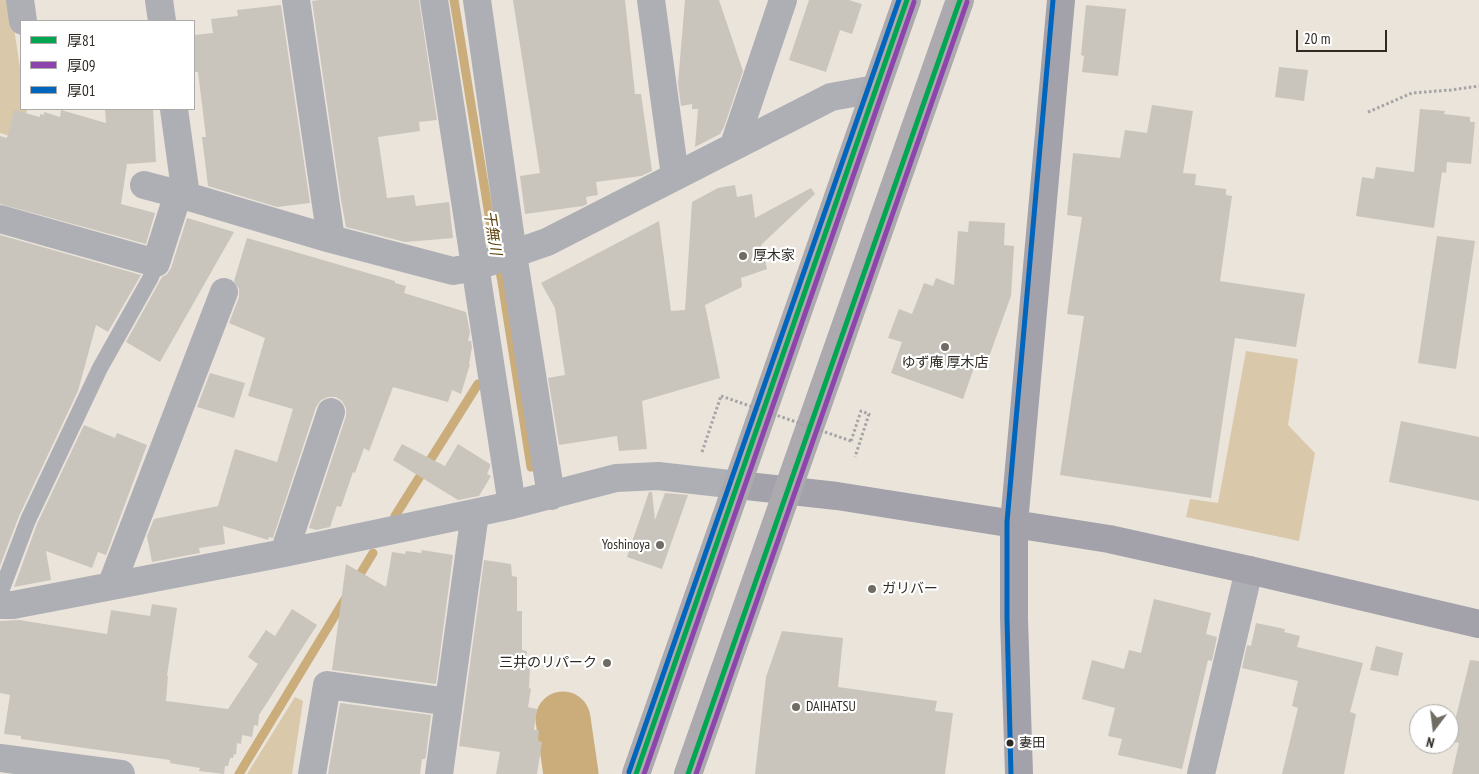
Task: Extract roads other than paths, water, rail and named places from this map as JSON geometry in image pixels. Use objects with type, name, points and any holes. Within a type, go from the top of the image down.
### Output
[{"type":"highway","points":[[636,774],[907,0]]},
{"type":"highway","points":[[688,774],[960,0]]},
{"type":"street","points":[[20,0],[23,20]]},
{"type":"street","points":[[158,0],[162,20]]},
{"type":"street","points":[[296,0],[331,239]]},
{"type":"street","points":[[434,0],[551,496]]},
{"type":"street","points":[[477,0],[512,505]]},
{"type":"street","points":[[651,0],[675,176]]},
{"type":"street","points":[[734,145],[783,0]]},
{"type":"street","points":[[1019,774],[1014,619],[1014,523],[1061,0]]},
{"type":"street","points":[[144,185],[331,239],[453,271],[494,260],[547,242],[831,97],[875,89]]},
{"type":"street","points":[[0,219],[156,262],[182,195],[174,110]]},
{"type":"street","points":[[111,586],[182,433],[224,292]]},
{"type":"street","points":[[284,553],[331,412]]},
{"type":"street","points":[[0,605],[13,605],[284,553],[512,505],[616,478],[658,476],[838,496],[1109,539],[1479,624]]},
{"type":"street","points":[[439,774],[475,513]]},
{"type":"street","points":[[1201,774],[1249,570]]},
{"type":"street","points":[[312,774],[327,686],[449,702]]},
{"type":"street","points":[[0,758],[42,769],[122,774]]},
{"type":"lane","points":[[0,594],[32,512],[100,368],[151,276],[156,262]]},
{"type":"waterway","name":"干無川","points":[[454,0],[531,467]]},
{"type":"waterway","points":[[395,516],[478,384]]},
{"type":"waterway","points":[[356,581],[373,553]]},
{"type":"waterway","points":[[239,774],[345,599]]},
{"type":"waterway","name":"干無川","points":[[563,719],[571,774]]},
{"type":"place","name":"厚木家","points":[[743,256]]},
{"type":"place","name":"ゆず庵 厚木店","points":[[945,347]]},
{"type":"place","name":"Yoshinoya","points":[[660,545]]},
{"type":"place","name":"ガリバー","points":[[872,589]]},
{"type":"place","name":"三井のリパーク","points":[[607,663]]},
{"type":"place","name":"DAIHATSU","points":[[796,707]]},
{"type":"place","name":"妻田","points":[[1010,743]]}]
